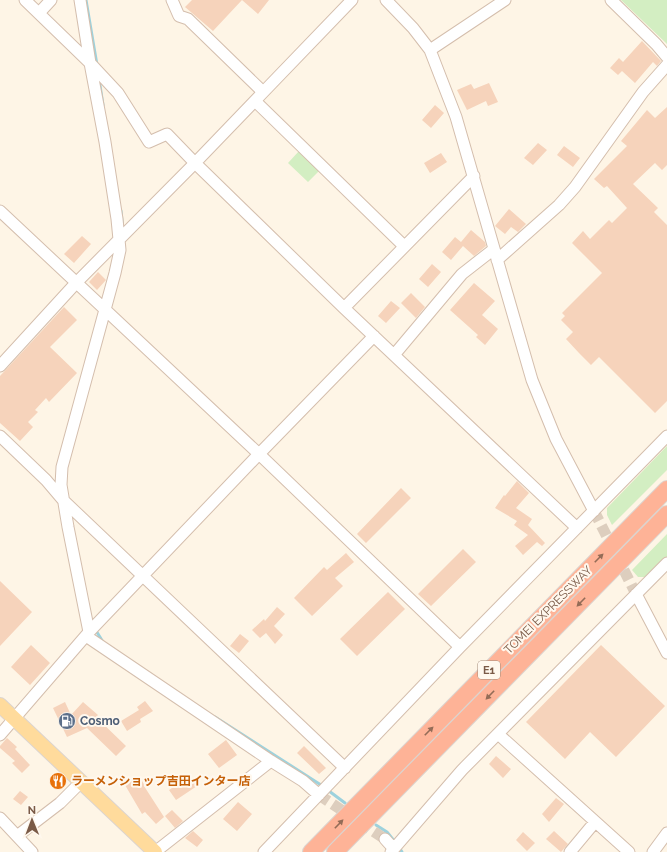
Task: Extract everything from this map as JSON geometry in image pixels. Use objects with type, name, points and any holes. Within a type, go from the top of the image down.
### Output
[{"type":"highway","name":"TOMEI EXPRESSWAY","points":[[311,852],[667,489]]},
{"type":"highway","name":"TOMEI EXPRESSWAY","points":[[335,852],[667,514]]},
{"type":"highway","points":[[350,852],[472,714]]},
{"type":"main road","points":[[0,705],[155,852]]},
{"type":"street","points":[[25,0],[105,78],[118,93],[149,142],[167,134],[344,308],[577,528]]},
{"type":"street","points":[[39,13],[51,0]]},
{"type":"street","points":[[80,0],[105,142],[120,239],[120,250],[105,310],[62,467],[61,485],[88,633],[320,794]]},
{"type":"street","points":[[172,0],[179,16],[188,19],[263,92]]},
{"type":"street","points":[[0,366],[76,283],[195,163],[352,0]]},
{"type":"street","points":[[386,0],[413,28],[430,50],[456,117],[532,380],[556,439],[594,511]]},
{"type":"street","points":[[430,50],[505,0]]},
{"type":"street","points":[[611,0],[656,44],[667,57]]},
{"type":"street","points":[[497,260],[559,205],[575,187],[643,92],[667,64]]},
{"type":"street","points":[[255,101],[404,246]]},
{"type":"street","points":[[344,308],[474,176]]},
{"type":"street","points":[[0,211],[259,454],[460,647]]},
{"type":"street","points":[[394,355],[462,274],[494,249]]},
{"type":"street","points":[[0,735],[88,633],[374,336]]},
{"type":"street","points":[[0,436],[46,480],[64,500],[346,768]]},
{"type":"street","points":[[264,852],[346,768],[460,647],[667,436]]},
{"type":"street","points":[[386,839],[393,850],[462,770],[667,563]]},
{"type":"street","points":[[636,594],[667,653]]},
{"type":"street","points":[[498,734],[629,852]]},
{"type":"street","points":[[155,852],[271,761]]},
{"type":"street","points":[[17,836],[60,803],[81,782]]},
{"type":"street","points":[[0,818],[32,852]]},
{"type":"street","points":[[570,852],[595,822]]},
{"type":"street","points":[[653,852],[667,833]]},
{"type":"green space","points":[[621,0],[667,0],[667,44]]},
{"type":"green space","points":[[299,151],[320,170],[308,182],[288,163]]},
{"type":"green space","points":[[667,446],[667,470],[612,525],[607,515],[607,508]]},
{"type":"green space","points":[[667,534],[667,558],[648,577],[638,577],[632,570]]},
{"type":"building","points":[[192,0],[242,0],[213,31],[185,7]]},
{"type":"building","points":[[242,0],[269,0],[258,14]]},
{"type":"building","points":[[642,41],[661,61],[657,66],[653,62],[635,83],[622,71],[618,75],[610,68],[619,58],[623,62]]},
{"type":"building","points":[[489,83],[498,102],[488,106],[486,101],[467,110],[457,90],[471,84],[474,89]]},
{"type":"building","points":[[435,105],[444,113],[431,128],[422,120]]},
{"type":"building","points":[[667,107],[667,165],[662,170],[655,163],[633,184],[658,208],[654,212],[667,225],[667,401],[655,413],[599,357],[591,365],[566,339],[573,332],[561,320],[565,316],[562,313],[602,273],[572,243],[583,231],[590,239],[609,220],[612,223],[627,208],[607,186],[604,188],[594,179],[627,146],[621,141],[647,110],[655,118]]},
{"type":"building","points":[[538,143],[547,150],[533,165],[524,158]]},
{"type":"building","points":[[564,146],[580,158],[573,167],[557,155]]},
{"type":"building","points":[[441,153],[447,162],[430,173],[424,163]]},
{"type":"building","points":[[509,209],[526,224],[518,232],[511,227],[505,234],[495,226]]},
{"type":"building","points":[[471,230],[485,242],[486,246],[474,256],[463,246],[451,260],[442,252],[455,237],[461,242]]},
{"type":"building","points":[[82,236],[91,244],[74,263],[64,254]]},
{"type":"building","points":[[432,264],[441,272],[428,287],[419,279]]},
{"type":"building","points":[[98,272],[106,280],[97,290],[89,282]]},
{"type":"building","points":[[474,283],[495,301],[482,315],[498,329],[485,345],[476,337],[478,335],[450,310]]},
{"type":"building","points":[[411,293],[425,307],[416,318],[401,303]]},
{"type":"building","points":[[391,301],[400,308],[386,323],[378,316]]},
{"type":"building","points":[[64,307],[77,320],[50,347],[77,373],[49,402],[46,398],[35,410],[38,412],[28,422],[33,427],[20,441],[0,423],[0,376]]},
{"type":"building","points":[[517,481],[529,493],[516,508],[532,519],[528,525],[545,543],[542,546],[537,542],[523,555],[515,546],[528,535],[514,525],[517,521],[495,508],[504,495],[505,496]]},
{"type":"building","points":[[401,488],[411,498],[366,543],[357,534]]},
{"type":"building","points":[[463,549],[476,562],[431,606],[418,594]]},
{"type":"building","points":[[346,553],[354,562],[335,578],[343,586],[312,616],[294,598],[324,567],[327,570]]},
{"type":"building","points":[[0,581],[32,612],[0,646]]},
{"type":"building","points":[[388,592],[405,609],[357,656],[340,639]]},
{"type":"building","points":[[277,607],[285,614],[274,626],[283,635],[275,644],[266,633],[260,638],[252,630],[264,619],[265,621]]},
{"type":"building","points":[[240,634],[249,641],[239,653],[230,646]]},
{"type":"building","points":[[31,645],[50,663],[30,685],[11,667]]},
{"type":"building","points":[[601,645],[665,706],[616,757],[590,732],[565,759],[526,722]]},
{"type":"building","points":[[145,701],[153,711],[140,719],[141,722],[127,731],[121,721],[139,710],[137,707]]},
{"type":"building","points":[[65,702],[71,715],[83,702],[98,715],[96,717],[126,746],[116,756],[87,728],[67,737],[53,708]]},
{"type":"building","points":[[7,738],[17,747],[15,749],[30,765],[22,773],[12,763],[15,761],[0,748]]},
{"type":"building","points":[[226,740],[237,755],[219,768],[208,754]]},
{"type":"building","points":[[304,746],[326,768],[319,774],[297,753]]},
{"type":"building","points":[[496,756],[511,769],[503,778],[489,764]]},
{"type":"building","points":[[58,775],[65,781],[58,789],[50,783]]},
{"type":"building","points":[[139,776],[164,817],[156,824],[145,812],[142,814],[125,785]]},
{"type":"building","points":[[190,776],[197,786],[176,800],[169,790]]},
{"type":"building","points":[[20,791],[28,797],[21,805],[13,799]]},
{"type":"building","points":[[556,798],[564,804],[549,822],[542,814]]},
{"type":"building","points":[[238,802],[252,814],[237,831],[223,819]]},
{"type":"building","points":[[172,810],[183,821],[175,828],[165,816]]},
{"type":"building","points":[[193,831],[203,840],[197,847],[185,838]]},
{"type":"building","points":[[554,831],[568,844],[561,852],[546,839]]},
{"type":"building","points":[[523,832],[535,843],[527,851],[516,840]]},
{"type":"waterway","points":[[86,0],[97,65]]},
{"type":"waterway","points":[[99,79],[103,105]]},
{"type":"waterway","points":[[121,211],[123,231]]},
{"type":"waterway","points":[[95,629],[103,642]]},
{"type":"waterway","points":[[215,717],[321,785],[345,803]]},
{"type":"waterway","points":[[376,825],[387,832],[395,842]]},
{"type":"waterway","points":[[399,847],[402,852]]},
{"type":"tunnel","points":[[594,511],[636,594]]},
{"type":"tunnel","points":[[319,795],[385,839]]},
{"type":"place","name":"Cosmo","points":[[67,721]]},
{"type":"place","name":"ラーメンショップ吉田インター店","points":[[58,781]]}]
